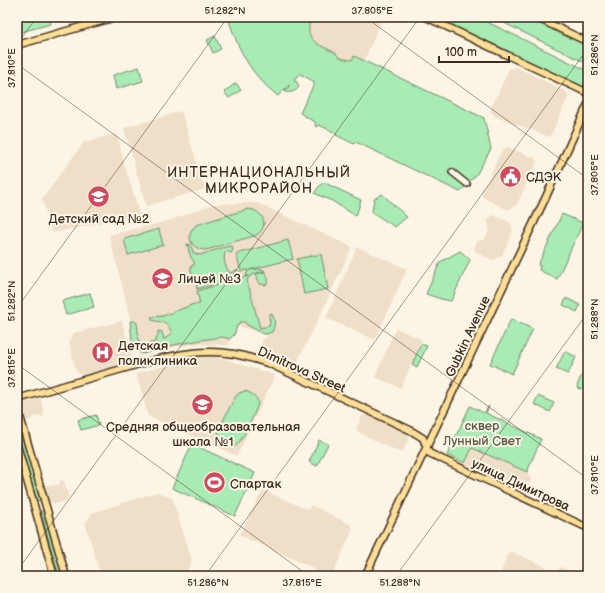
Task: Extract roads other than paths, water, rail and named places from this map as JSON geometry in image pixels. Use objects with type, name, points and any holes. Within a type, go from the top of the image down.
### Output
[{"type":"main road","points":[[17,45],[116,17]]},
{"type":"main road","points":[[426,17],[588,93]]},
{"type":"main road","points":[[536,17],[588,42]]},
{"type":"main road","name":"Gubkin Avenue","points":[[365,576],[588,104]]},
{"type":"main road","name":"Dimitrova Street","points":[[17,399],[172,355],[199,352],[234,354],[268,364],[410,430],[423,438],[427,446]]},
{"type":"main road","points":[[17,406],[66,576]]},
{"type":"main road","points":[[17,445],[54,576]]},
{"type":"main road","name":"улица Димитрова","points":[[427,446],[429,453],[588,528]]},
{"type":"main road","points":[[35,508],[46,505]]},
{"type":"street","points":[[452,172],[467,184]]},
{"type":"place","name":"СДЭК","points":[[511,176]]},
{"type":"place","name":"Детский сад №2","points":[[99,196]]},
{"type":"place","name":"Лицей №3","points":[[163,278]]},
{"type":"place","name":"Детская поликлиника","points":[[102,352]]},
{"type":"place","name":"Средняя общеобразовательная школа №1","points":[[203,404]]},
{"type":"place","name":"Спартак","points":[[214,483]]},
{"type":"district","name":"ИНТЕРНАЦИОНАЛЬНЫЙ МИКРОРАЙОН","points":[[259,180]]},
{"type":"park label","name":"сквер Лунный Свет","points":[[482,432]]}]
